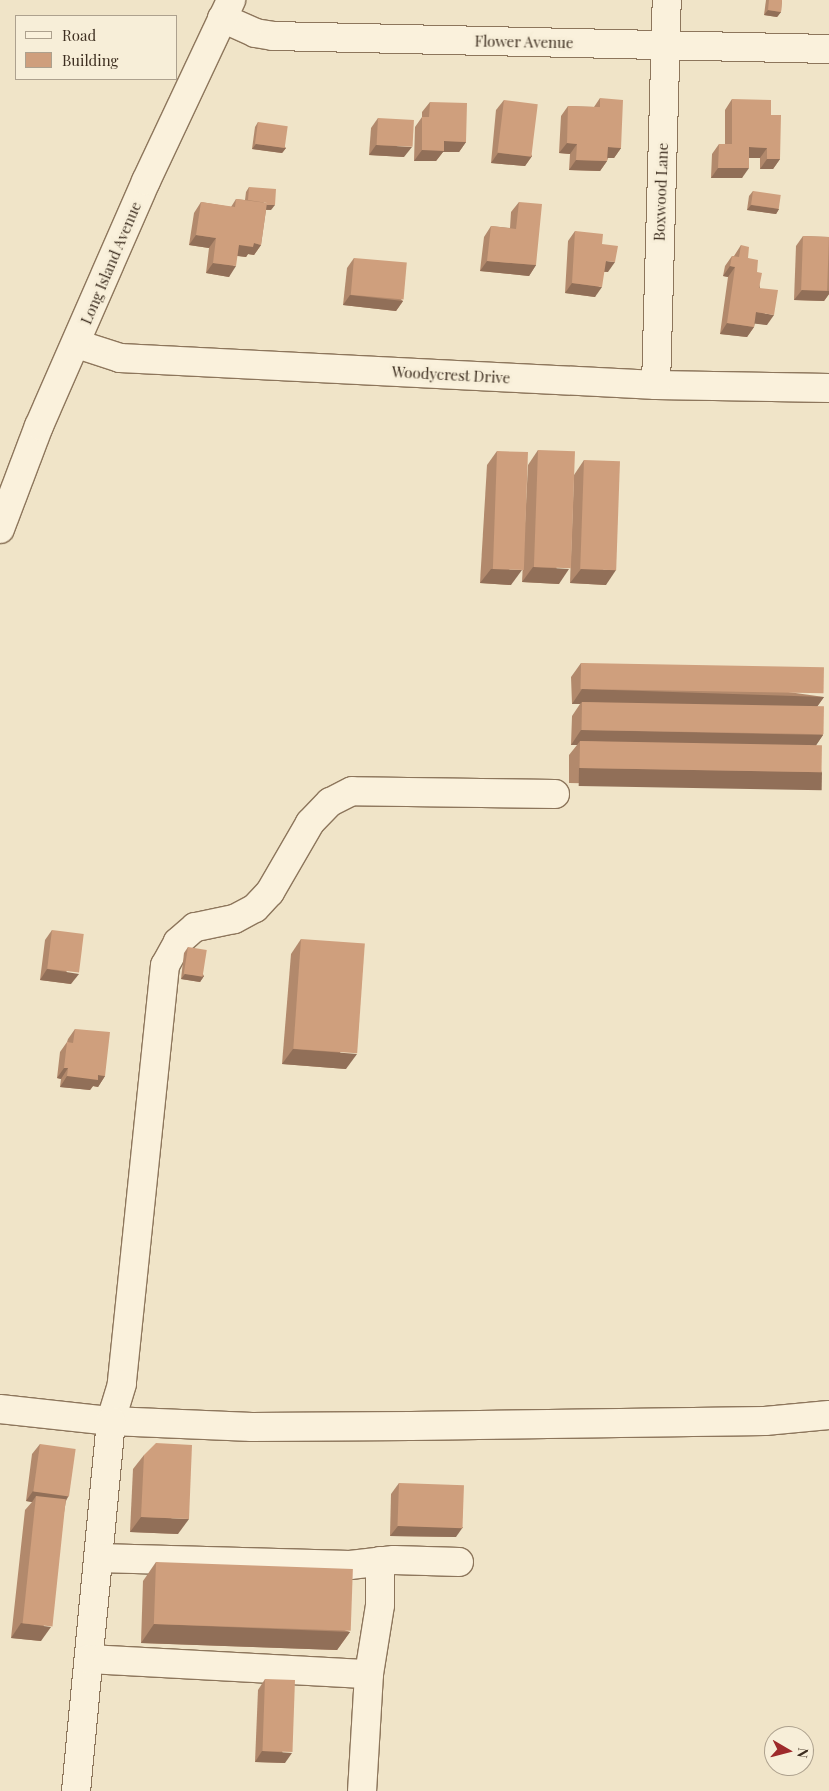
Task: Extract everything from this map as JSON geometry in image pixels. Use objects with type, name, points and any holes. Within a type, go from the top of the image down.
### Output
[{"type":"street","name":"Boxwood Lane","points":[[656,385],[667,0]]},
{"type":"street","name":"Flower Avenue","points":[[227,9],[255,33],[273,36],[829,49]]},
{"type":"street","name":"Long Island Avenue","points":[[0,529],[22,467],[146,181],[227,9]]},
{"type":"street","name":"Woodycrest Drive","points":[[76,344],[120,358],[656,385],[829,388]]},
{"type":"street","points":[[76,1791],[111,1421],[122,1384],[165,965],[178,942],[195,927],[234,919],[255,908],[270,892],[310,823],[330,802],[352,791],[555,794]]},
{"type":"street","points":[[0,1409],[111,1421],[252,1427],[765,1421],[829,1415]]},
{"type":"street","points":[[98,1558],[350,1565],[380,1561],[459,1562]]},
{"type":"street","points":[[362,1791],[369,1674],[380,1605],[380,1561]]},
{"type":"street","points":[[88,1659],[369,1674]]},
{"type":"building","points":[[769,0],[782,0],[781,12],[768,10]]},
{"type":"building","points":[[600,98],[623,100],[621,148],[608,147],[607,161],[576,160],[577,144],[567,143],[568,106],[600,107]]},
{"type":"building","points":[[732,99],[771,100],[771,115],[781,115],[780,159],[767,159],[767,148],[749,147],[749,168],[718,168],[719,144],[732,144]]},
{"type":"building","points":[[504,100],[538,104],[531,157],[498,153]]},
{"type":"building","points":[[430,102],[467,103],[466,142],[444,141],[444,151],[422,150],[422,117],[429,117]]},
{"type":"building","points":[[378,118],[414,120],[413,147],[377,145]]},
{"type":"building","points":[[258,122],[288,126],[285,148],[255,144]]},
{"type":"building","points":[[249,187],[276,189],[275,205],[248,200]]},
{"type":"building","points":[[753,191],[781,195],[779,209],[751,205]]},
{"type":"building","points":[[236,199],[267,203],[261,245],[254,243],[253,247],[239,245],[236,266],[213,263],[216,238],[196,235],[201,202],[235,207]]},
{"type":"building","points":[[519,202],[542,204],[536,265],[487,261],[491,226],[516,229]]},
{"type":"building","points":[[575,231],[603,234],[602,244],[618,246],[615,262],[606,261],[602,287],[572,283]]},
{"type":"building","points":[[803,236],[829,237],[827,291],[801,290]]},
{"type":"building","points":[[741,245],[749,247],[748,258],[758,260],[757,272],[762,273],[759,288],[778,290],[774,315],[756,312],[754,327],[727,323],[735,267],[730,266],[732,256],[739,257]]},
{"type":"building","points":[[354,258],[407,263],[404,299],[351,295]]},
{"type":"building","points":[[538,450],[575,451],[571,568],[534,567]]},
{"type":"building","points":[[497,451],[528,452],[524,570],[493,569]]},
{"type":"building","points":[[584,460],[620,461],[616,570],[580,569]]},
{"type":"building","points":[[581,663],[824,667],[824,693],[581,689]]},
{"type":"building","points":[[582,702],[824,706],[823,734],[582,730]]},
{"type":"building","points":[[580,741],[822,745],[821,772],[580,768]]},
{"type":"building","points":[[52,930],[84,934],[79,973],[47,969]]},
{"type":"building","points":[[301,939],[365,943],[357,1053],[293,1049]]},
{"type":"building","points":[[188,947],[207,950],[203,977],[184,974]]},
{"type":"building","points":[[75,1029],[110,1032],[105,1076],[98,1075],[98,1080],[67,1076],[68,1068],[64,1068],[67,1042],[73,1043]]},
{"type":"building","points":[[156,1443],[192,1445],[189,1519],[141,1517],[144,1455]]},
{"type":"building","points":[[40,1444],[76,1449],[69,1497],[33,1492]]},
{"type":"building","points":[[399,1483],[464,1485],[462,1528],[397,1526]]},
{"type":"building","points":[[36,1496],[66,1499],[52,1626],[23,1623]]},
{"type":"building","points":[[156,1562],[353,1569],[351,1631],[154,1624]]},
{"type":"building","points":[[265,1679],[295,1680],[292,1752],[262,1751]]}]
